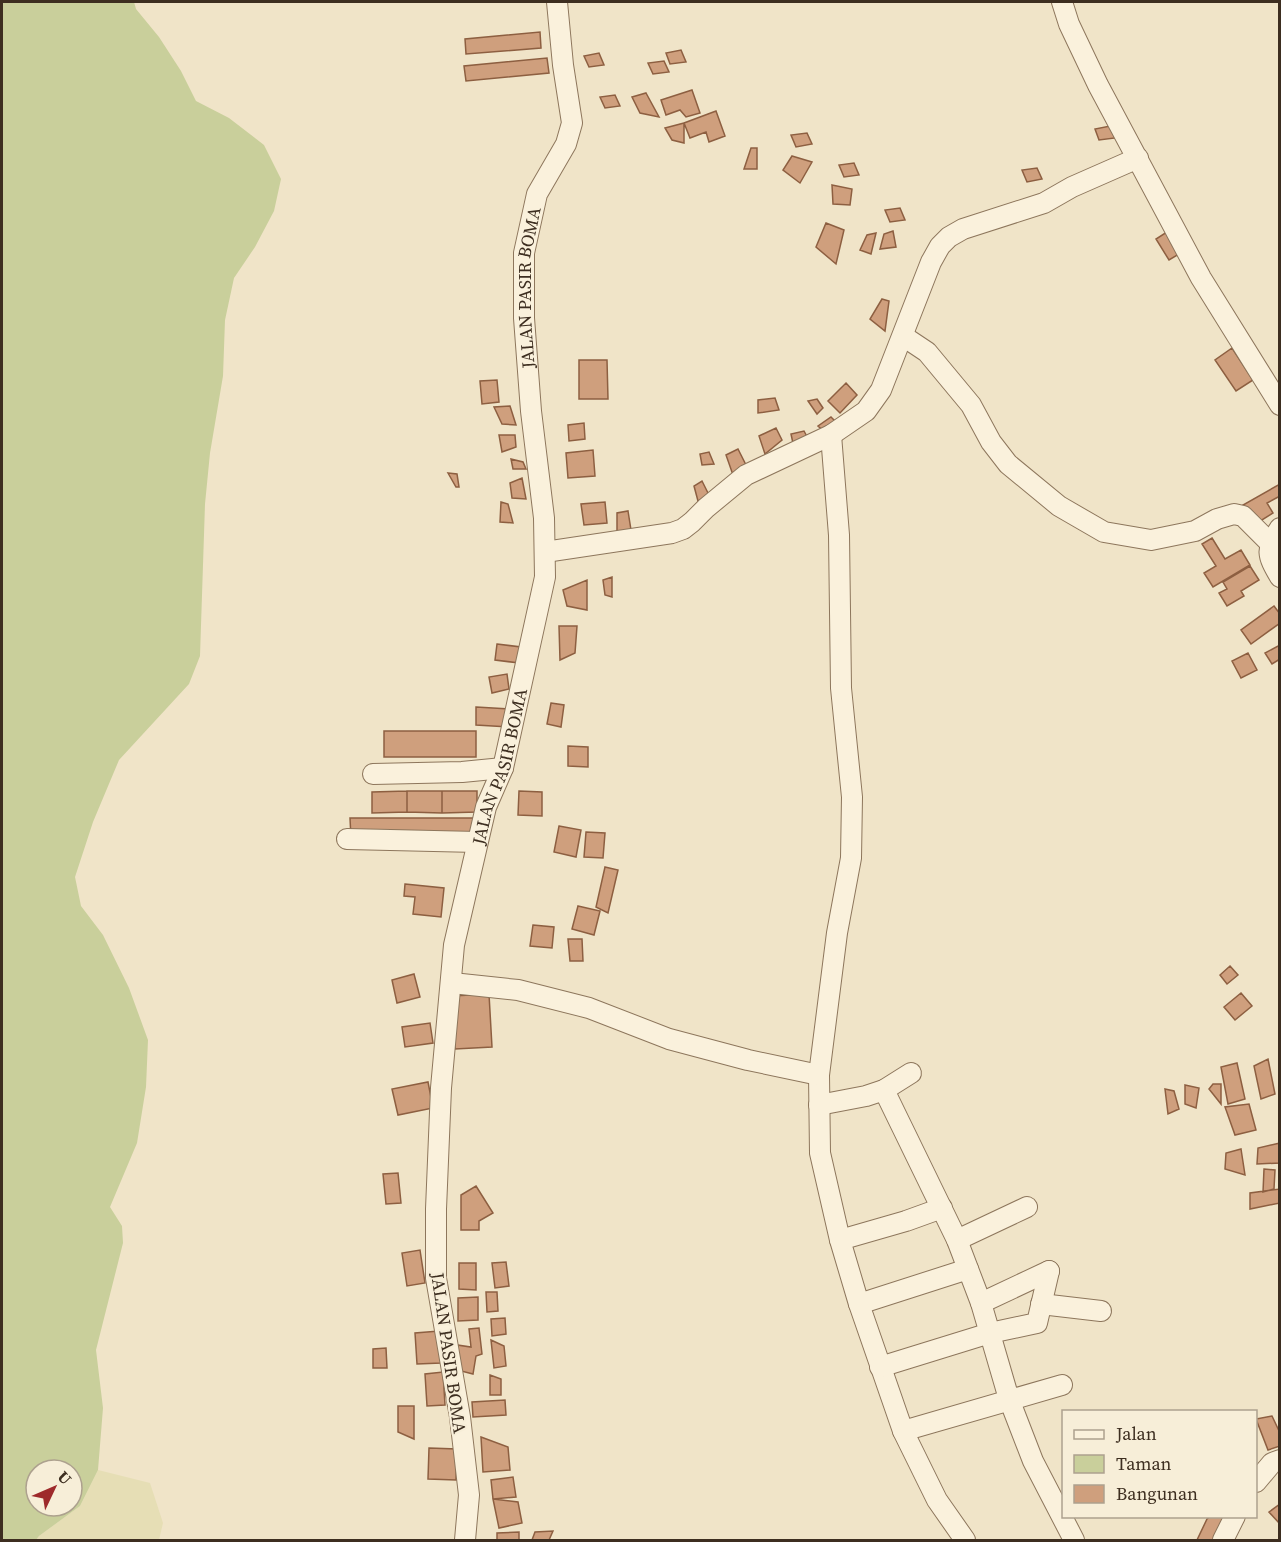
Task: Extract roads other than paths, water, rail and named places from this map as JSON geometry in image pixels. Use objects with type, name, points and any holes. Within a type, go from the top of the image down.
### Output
[{"type":"street","name":"JALAN PASIR BOMA","points":[[465,1540],[469,1495],[460,1417],[436,1278],[436,1209],[441,1088],[454,945],[486,807],[503,768],[545,577],[544,518],[531,411],[525,329],[524,253],[537,194],[566,144],[572,123],[557,2]]},
{"type":"street","points":[[1062,2],[1069,24],[1098,85],[1201,278],[1280,405]]},
{"type":"street","points":[[545,552],[672,533],[683,529],[746,475],[831,435],[866,411],[881,390],[931,262],[940,246],[949,237],[963,229],[1044,203],[1072,187],[1138,158]]},
{"type":"street","points":[[903,336],[927,352],[970,405],[991,442],[1008,464],[1059,506],[1104,532],[1151,540],[1195,531],[1234,513],[1275,536],[1268,553],[1280,577]]},
{"type":"street","points":[[831,435],[839,535],[841,688],[852,797],[851,858],[837,933],[819,1075],[820,1153],[840,1240],[859,1304],[903,1431],[937,1500],[964,1540]]},
{"type":"street","points":[[373,774],[462,772],[503,768]]},
{"type":"street","points":[[347,838],[477,842]]},
{"type":"street","points":[[452,983],[518,990],[579,1005],[669,1039],[748,1060],[819,1075]]},
{"type":"street","points":[[819,1105],[884,1090],[911,1072]]},
{"type":"street","points":[[884,1090],[957,1240],[981,1303],[1009,1399],[1033,1461],[1062,1517]]},
{"type":"street","points":[[957,1240],[1027,1207]]},
{"type":"street","points":[[840,1240],[942,1208]]},
{"type":"street","points":[[859,1304],[968,1269]]},
{"type":"street","points":[[880,1367],[990,1333],[1037,1323],[1049,1271],[981,1303]]},
{"type":"street","points":[[1041,1304],[1101,1311]]},
{"type":"street","points":[[903,1431],[1062,1385]]},
{"type":"street","points":[[1257,1481],[1272,1463],[1280,1460]]},
{"type":"street","points":[[1063,1518],[1074,1540]]},
{"type":"street","points":[[1223,1540],[1234,1518]]}]
